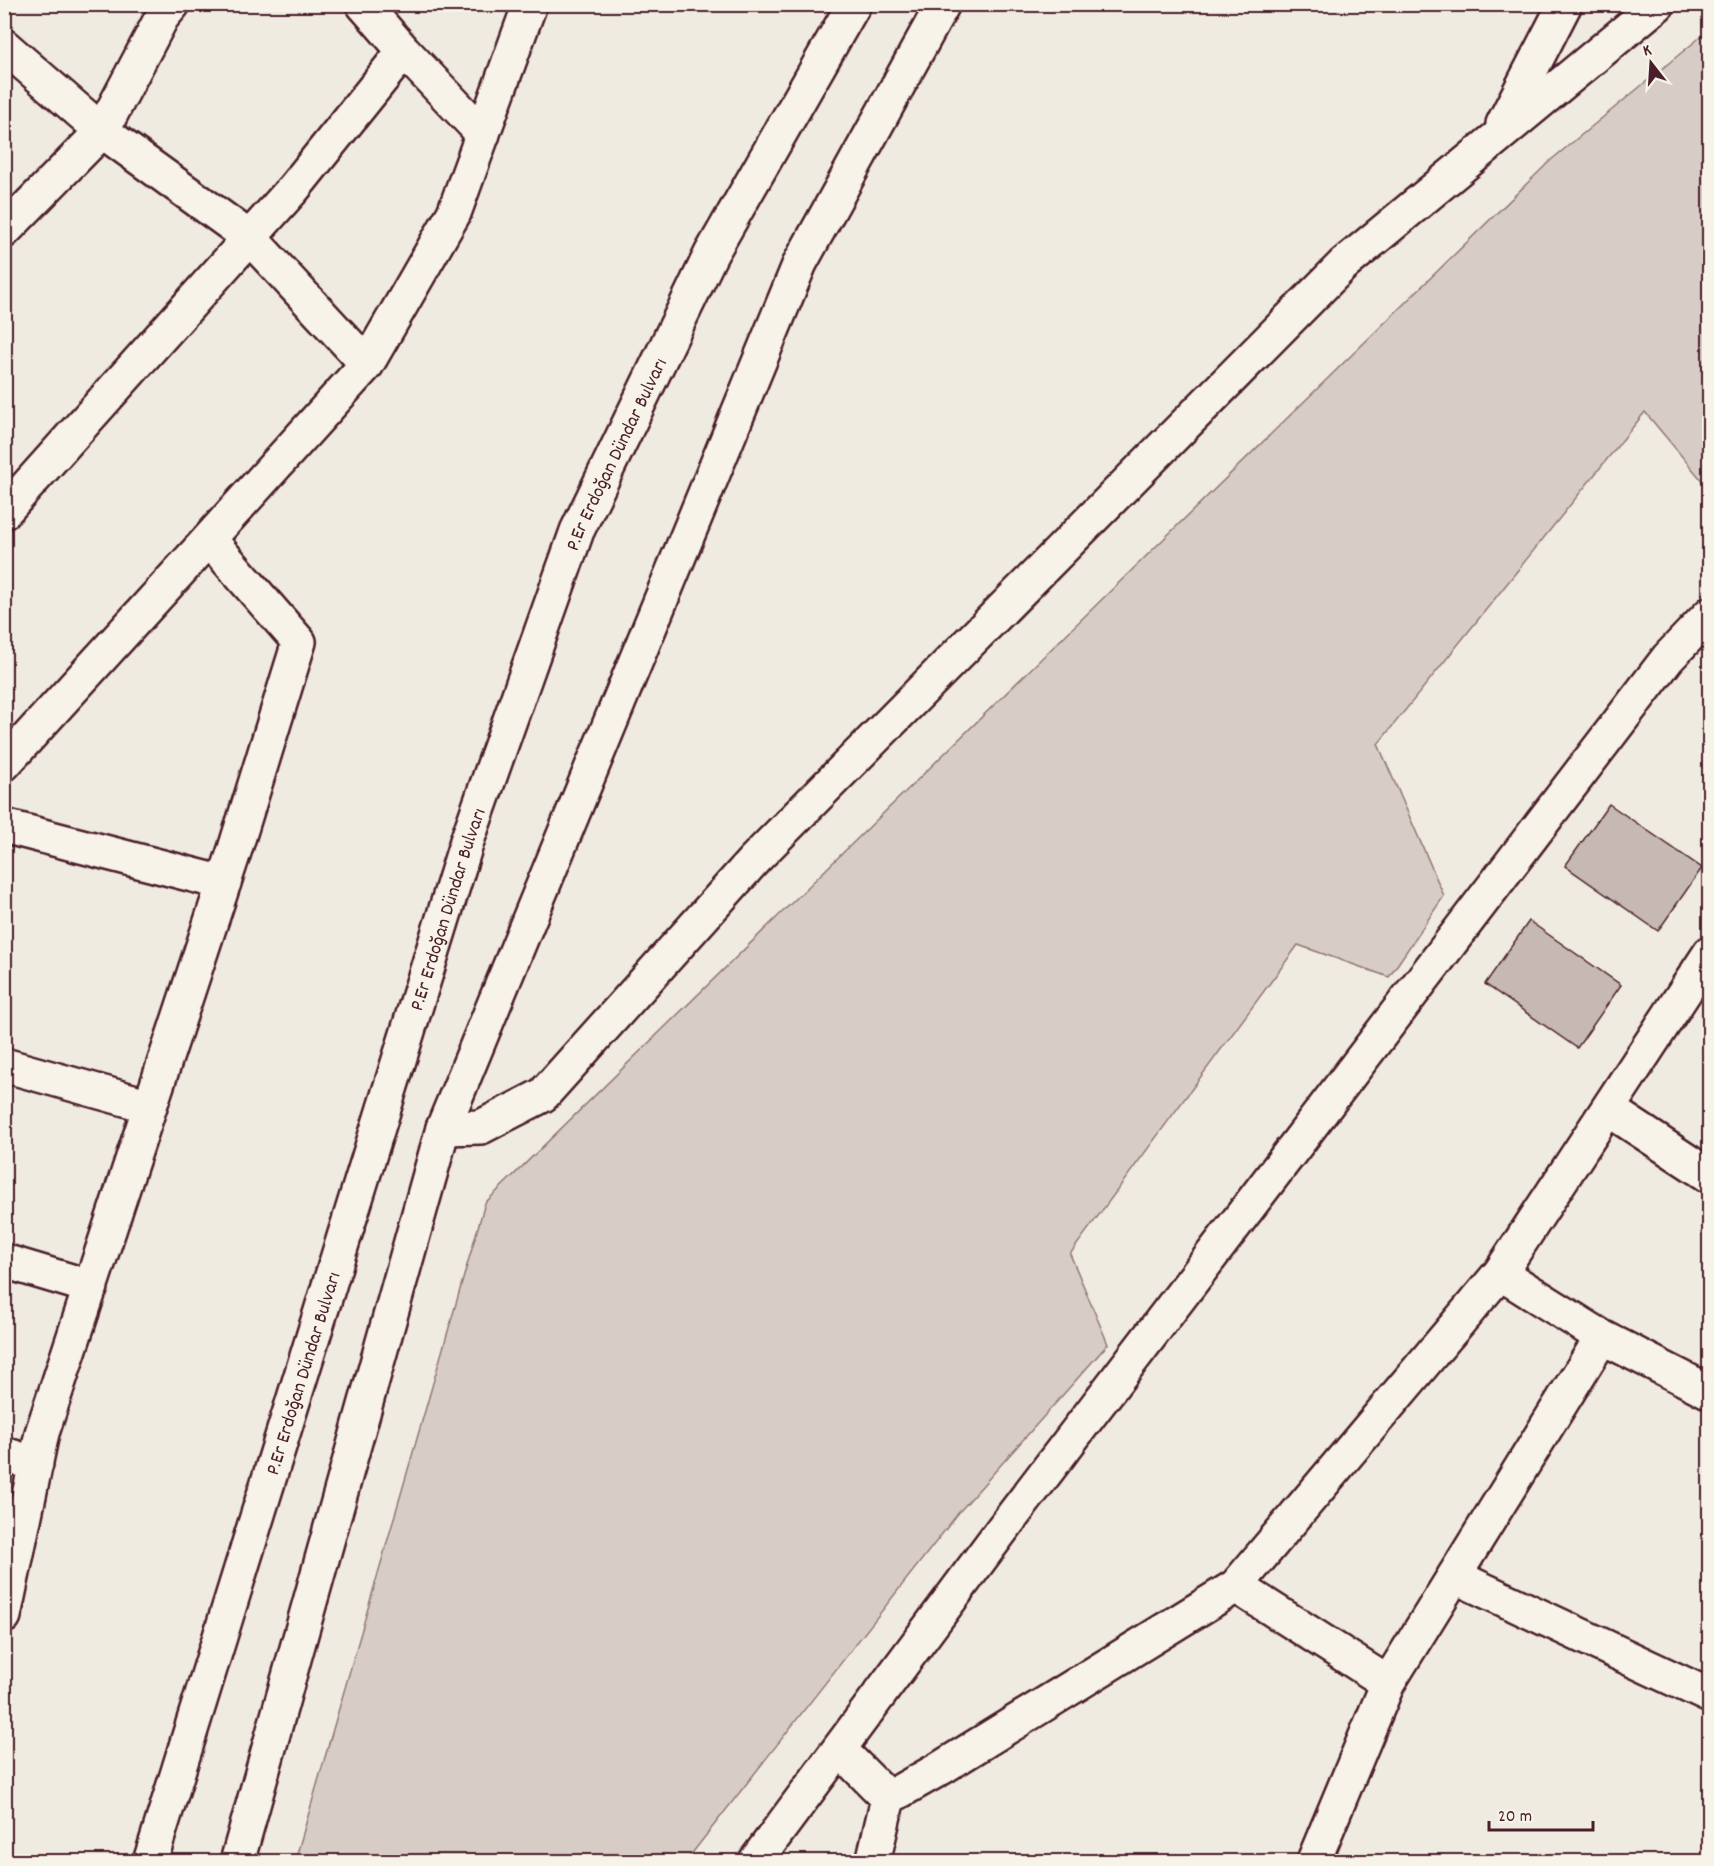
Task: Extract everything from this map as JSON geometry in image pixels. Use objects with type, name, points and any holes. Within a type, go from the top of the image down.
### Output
[{"type":"street","points":[[4,231],[102,131],[162,17],[173,4]]},
{"type":"street","points":[[363,4],[483,134]]},
{"type":"street","points":[[4,764],[367,364],[454,213],[530,4]]},
{"type":"street","name":"P.Er Erdoğan Dündar Bulvarı","points":[[150,1862],[467,841],[577,531],[711,254],[854,4]]},
{"type":"street","points":[[237,1862],[443,1128],[800,263],[943,4]]},
{"type":"street","points":[[1497,137],[1565,4]]},
{"type":"street","points":[[1542,99],[1628,4]]},
{"type":"street","points":[[443,1128],[481,1127],[543,1095],[753,860],[1343,265],[1658,4]]},
{"type":"street","points":[[4,46],[102,131],[250,238],[367,364]]},
{"type":"street","points":[[4,512],[250,238],[404,51]]},
{"type":"street","points":[[4,1616],[42,1433],[224,883],[299,642],[209,539]]},
{"type":"street","points":[[755,1862],[1016,1512],[1654,677],[1710,614]]},
{"type":"street","points":[[4,826],[224,883]]},
{"type":"street","points":[[873,1862],[888,1798],[941,1768],[1236,1586],[1500,1273],[1710,953]]},
{"type":"street","points":[[4,1065],[150,1106]]},
{"type":"street","points":[[1608,1109],[1710,1176]]},
{"type":"street","points":[[4,1261],[91,1287]]},
{"type":"street","points":[[1500,1273],[1602,1337],[1710,1392]]},
{"type":"street","points":[[1317,1862],[1315,1858],[1388,1683],[1602,1337]]},
{"type":"street","points":[[4,1454],[36,1464]]},
{"type":"street","points":[[1454,1576],[1710,1696]]},
{"type":"street","points":[[1236,1586],[1388,1683]]},
{"type":"street","points":[[839,1749],[888,1798]]},
{"type":"shaded area","points":[[1709,30],[1709,489],[1645,412],[1378,744],[1444,896],[1389,977],[1298,945],[1070,1254],[1108,1344],[960,1511],[686,1861],[295,1861],[485,1203],[1551,160]]},
{"type":"building","points":[[1609,804],[1702,868],[1658,931],[1565,866]]},
{"type":"building","points":[[1529,921],[1621,985],[1577,1048],[1485,984]]}]
